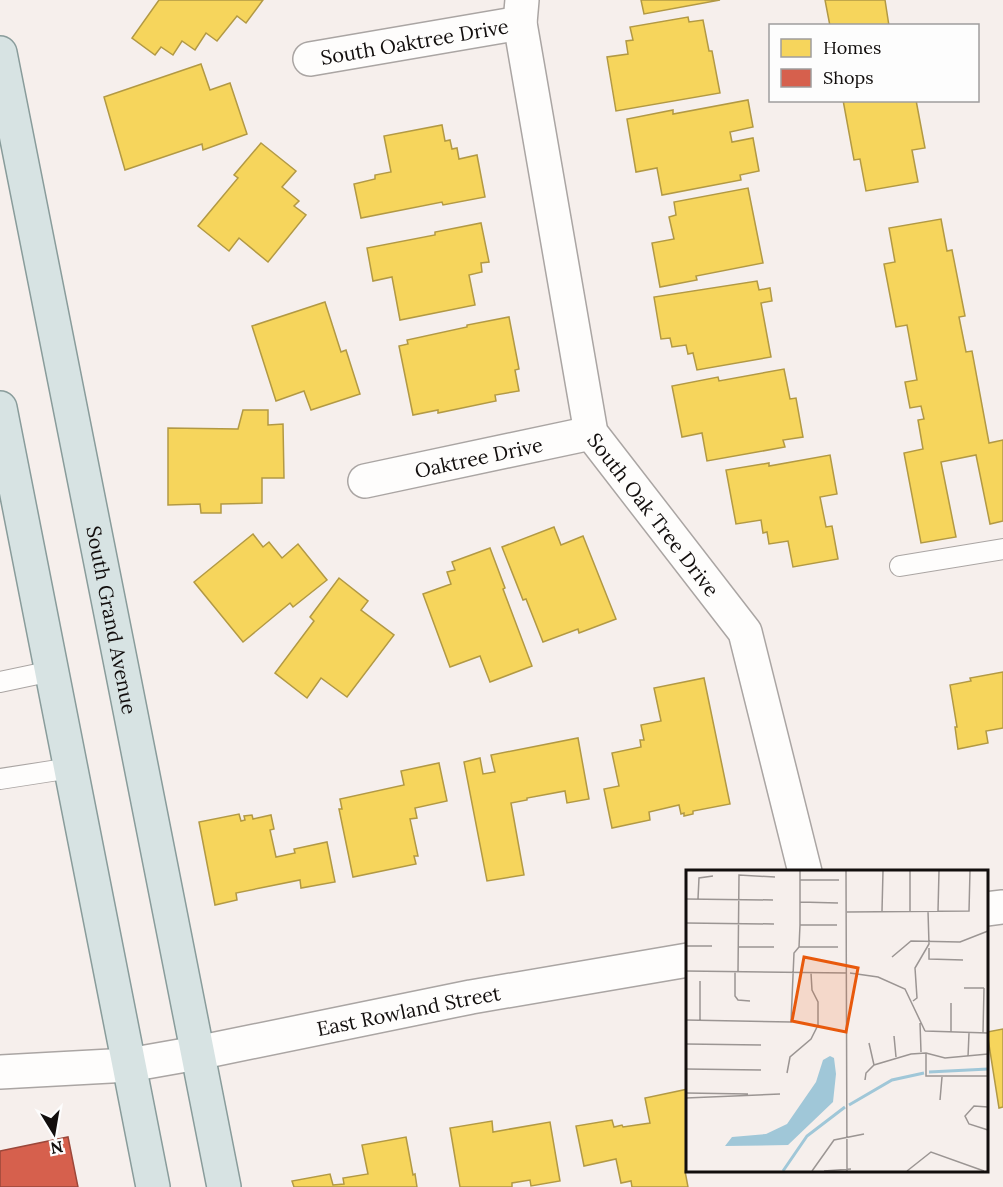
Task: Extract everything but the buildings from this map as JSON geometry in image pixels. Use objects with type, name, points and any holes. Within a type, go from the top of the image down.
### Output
[{"type":"main road","name":"South Grand Avenue","points":[[0,54],[224,1187]]},
{"type":"main road","points":[[0,408],[153,1187]]},
{"type":"street","name":"South Oaktree Drive","points":[[310,59],[521,11]]},
{"type":"street","name":"South Oak Tree Drive","points":[[521,11],[591,433],[745,632],[805,870]]},
{"type":"street","name":"Oaktree Drive","points":[[365,481],[591,433]]},
{"type":"street","points":[[988,909],[1003,907]]},
{"type":"street","name":"East Rowland Street","points":[[0,1072],[129,1065],[471,997],[686,960]]},
{"type":"lane","points":[[900,566],[1003,549]]},
{"type":"lane","points":[[0,682],[52,671]]},
{"type":"lane","points":[[0,779],[71,768]]}]
